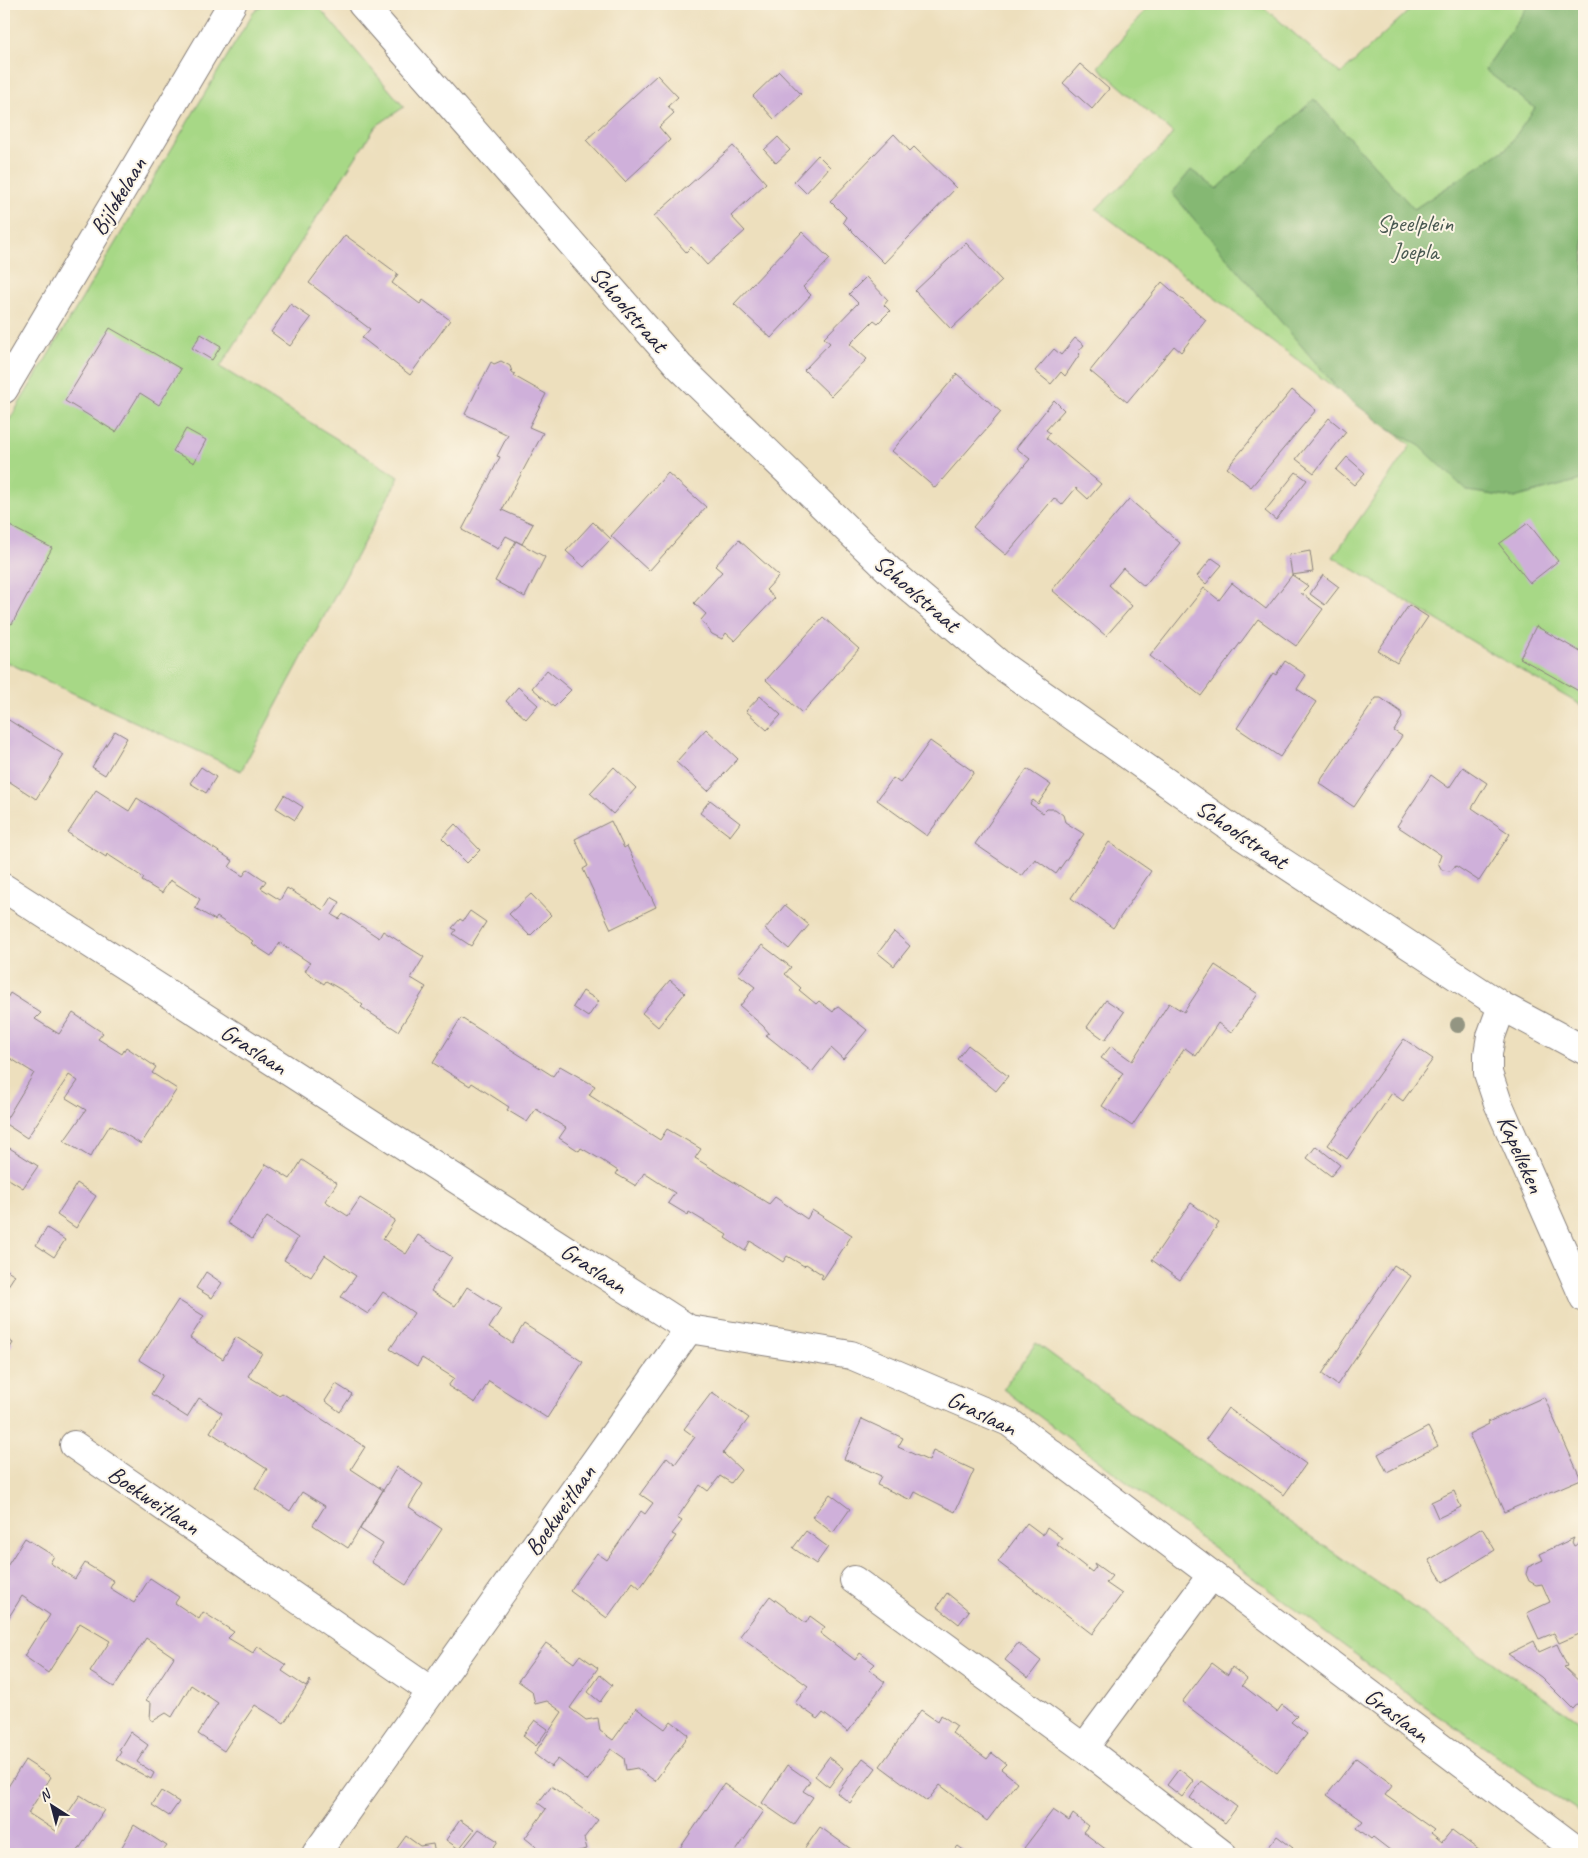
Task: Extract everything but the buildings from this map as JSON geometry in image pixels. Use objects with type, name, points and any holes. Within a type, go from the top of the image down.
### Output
[{"type":"street","name":"Bijlokelaan","points":[[4,389],[232,4]]},
{"type":"street","name":"Schoolstraat","points":[[362,4],[679,366],[890,571],[998,662],[1109,743],[1242,835],[1502,1006],[1584,1050]]},
{"type":"street","name":"Graslaan","points":[[4,888],[689,1329],[852,1355],[1009,1422],[1582,1854]]},
{"type":"street","name":"Kapelleken","points":[[1502,1006],[1490,1036],[1488,1073],[1498,1103],[1584,1298]]},
{"type":"street","name":"Boekweitlaan","points":[[316,1854],[689,1329]]},
{"type":"street","name":"Boekweitlaan","points":[[74,1445],[431,1690]]},
{"type":"street","points":[[1084,1748],[1211,1576]]},
{"type":"street","points":[[854,1580],[1084,1748],[1222,1854]]},
{"type":"green space","points":[[263,4],[316,4],[404,107],[376,126],[220,367],[399,477],[241,771],[4,661],[4,429],[253,13]]},
{"type":"green space","name":"Speelplein Joepla","points":[[1151,4],[1260,4],[1341,74],[1416,4],[1584,4],[1584,707],[1333,557],[1411,445],[1096,209],[1162,147],[1173,133],[1098,67]]},
{"type":"green space","points":[[1529,4],[1584,6],[1584,479],[1514,498],[1467,491],[1420,446],[1385,426],[1342,394],[1172,193],[1191,170],[1217,189],[1314,99],[1414,209],[1507,148],[1535,108],[1485,70]]},
{"type":"green space","points":[[1036,1343],[1140,1419],[1584,1725],[1584,1816],[1412,1697],[1003,1389]]}]
